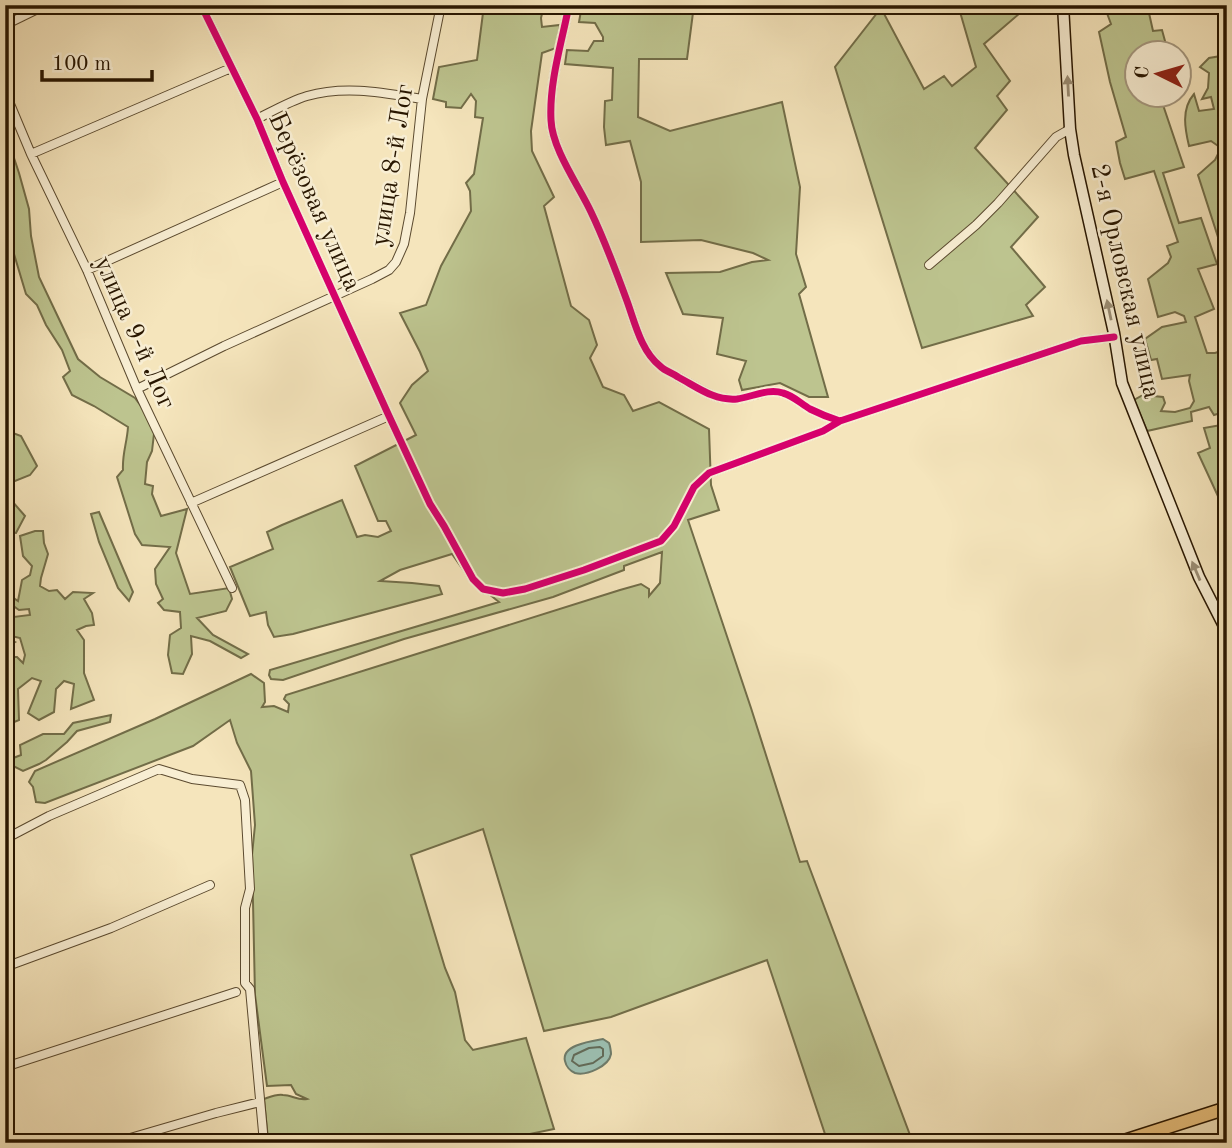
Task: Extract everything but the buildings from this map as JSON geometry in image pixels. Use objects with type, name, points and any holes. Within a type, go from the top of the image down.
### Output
[{"type":"main road","points":[[1118,1143],[1227,1108]]},
{"type":"street","points":[[5,24],[46,5]]},
{"type":"street","name":"Берёзовая улица","points":[[201,5],[257,119],[388,416],[430,504],[473,579],[483,589],[503,593],[525,589],[661,541],[674,526],[694,487],[709,473],[823,431],[840,421],[1081,341],[1114,337]]},
{"type":"street","name":"улица 8-й Лог","points":[[137,388],[223,346],[336,297],[389,270],[396,262],[404,244],[410,213],[422,99],[441,5]]},
{"type":"street","points":[[569,5],[554,79],[551,123],[557,145],[610,255],[647,352],[659,366],[711,396],[725,399],[780,391],[810,409],[840,421]]},
{"type":"street","name":"2-я Орловская улица","points":[[1063,5],[1074,155],[1122,383],[1199,577],[1227,632]]},
{"type":"street","points":[[31,154],[232,68]]},
{"type":"street","points":[[257,119],[305,97],[327,92],[352,90],[422,99]]},
{"type":"street","name":"улица 9-й Лог","points":[[5,92],[137,388],[232,587]]},
{"type":"street","points":[[929,265],[991,210],[1056,136],[1070,129]]},
{"type":"street","points":[[86,270],[283,182]]},
{"type":"street","points":[[191,503],[388,416]]},
{"type":"street","points":[[5,839],[49,816],[159,769],[192,779],[240,785],[245,800],[250,889],[245,908],[245,983],[250,989],[264,1143]]},
{"type":"street","points":[[5,967],[111,928],[210,885]]},
{"type":"street","points":[[5,1067],[236,992]]},
{"type":"street","points":[[113,1143],[260,1102]]},
{"type":"green space","points":[[484,5],[544,5],[542,27],[560,25],[556,48],[542,53],[531,131],[532,151],[554,197],[544,206],[571,306],[589,320],[597,345],[590,358],[603,387],[624,395],[633,411],[659,402],[709,429],[711,485],[719,510],[688,520],[800,862],[807,861],[913,1143],[828,1143],[767,960],[611,1017],[544,1031],[483,829],[411,855],[445,968],[455,992],[465,1040],[473,1050],[526,1038],[554,1129],[486,1143],[272,1143],[268,1139],[264,1099],[280,1095],[307,1099],[296,1094],[291,1085],[267,1086],[255,995],[252,855],[255,825],[251,771],[237,743],[230,720],[193,746],[45,803],[36,802],[33,787],[29,782],[35,771],[251,674],[264,683],[265,702],[262,707],[274,706],[288,712],[289,704],[284,699],[286,695],[641,584],[649,589],[649,596],[660,583],[662,552],[624,566],[624,570],[553,597],[404,639],[283,680],[271,679],[270,670],[499,602],[469,578],[452,554],[400,570],[380,581],[439,586],[442,594],[274,637],[266,612],[250,616],[230,567],[273,549],[267,532],[342,500],[357,537],[378,537],[391,531],[386,521],[378,521],[355,466],[416,435],[400,403],[412,385],[428,371],[400,313],[426,305],[441,266],[471,211],[470,191],[466,183],[474,174],[483,118],[475,117],[476,101],[471,94],[461,108],[446,107],[446,102],[433,99],[439,67],[477,60]]},
{"type":"green space","points":[[582,5],[694,5],[687,59],[639,59],[638,117],[670,131],[782,102],[800,187],[796,254],[806,287],[799,294],[828,397],[809,397],[780,383],[742,390],[739,380],[746,361],[717,354],[723,318],[683,314],[666,273],[720,272],[768,260],[753,253],[701,240],[641,242],[641,182],[630,141],[606,145],[605,101],[612,100],[613,68],[565,64],[567,50],[588,51],[594,41],[603,41],[595,23],[579,22]]},
{"type":"green space","points":[[958,5],[1027,7],[984,44],[1010,81],[997,96],[1007,110],[975,148],[1038,217],[1011,247],[1045,287],[1026,305],[1033,316],[922,348],[835,67],[881,8],[924,89],[944,76],[952,86],[976,67]]},
{"type":"green space","points":[[1104,5],[1156,5],[1158,9],[1149,13],[1153,31],[1162,30],[1164,38],[1124,38],[1124,108],[1164,108],[1184,167],[1163,173],[1179,223],[1201,218],[1217,264],[1198,269],[1214,309],[1195,317],[1207,353],[1227,349],[1227,411],[1214,415],[1209,407],[1191,412],[1192,421],[1147,431],[1134,400],[1143,395],[1163,397],[1165,403],[1161,411],[1175,412],[1190,408],[1194,401],[1190,375],[1162,379],[1157,359],[1151,360],[1145,339],[1162,327],[1186,322],[1184,316],[1175,312],[1158,317],[1148,279],[1168,263],[1171,257],[1167,246],[1178,242],[1154,171],[1125,179],[1120,163],[1116,142],[1126,137],[1099,32],[1111,24]]},
{"type":"green space","points":[[1227,55],[1227,265],[1198,175],[1215,160],[1221,148],[1211,141],[1189,146],[1186,133],[1187,108],[1194,108],[1194,94],[1199,111],[1214,109],[1211,97],[1202,99],[1208,88],[1209,73],[1200,67],[1209,58]]},
{"type":"green space","points":[[5,106],[12,152],[29,209],[39,277],[78,359],[100,377],[135,398],[155,425],[145,484],[153,486],[152,494],[161,516],[187,509],[176,553],[190,594],[229,588],[232,599],[226,611],[197,618],[213,635],[248,654],[241,658],[210,641],[191,636],[192,654],[183,674],[172,673],[168,655],[170,635],[181,628],[180,612],[164,610],[158,603],[163,599],[156,584],[155,569],[170,547],[142,545],[135,534],[117,477],[123,470],[128,427],[72,395],[63,377],[70,371],[62,350],[37,305],[26,294],[14,254],[12,221],[5,212],[5,171],[10,163],[5,154]]},
{"type":"green space","points":[[1227,424],[1227,506],[1223,507],[1198,453],[1210,448],[1204,428]]},
{"type":"green space","points":[[5,430],[21,436],[37,466],[30,475],[5,485]]},
{"type":"green space","points":[[5,493],[25,516],[16,533],[5,532]]},
{"type":"green space","points":[[99,512],[133,592],[129,601],[118,588],[99,542],[91,514]]},
{"type":"green space","points":[[43,531],[48,554],[40,586],[49,591],[57,590],[65,599],[73,592],[93,593],[84,599],[92,613],[94,625],[77,630],[84,640],[84,673],[94,700],[71,709],[74,684],[64,681],[56,689],[54,712],[39,720],[28,713],[41,681],[32,678],[18,689],[19,720],[12,723],[5,719],[5,637],[15,642],[7,647],[7,657],[17,657],[23,663],[25,655],[20,638],[7,635],[5,618],[30,615],[29,609],[19,610],[5,600],[5,592],[18,601],[22,580],[30,575],[32,566],[23,556],[20,536]]},
{"type":"green space","points":[[111,715],[110,722],[77,731],[46,760],[23,771],[8,760],[21,755],[20,745],[43,734],[64,734],[73,723]]},
{"type":"water","points":[[603,1039],[609,1043],[611,1050],[606,1062],[597,1069],[580,1074],[568,1068],[565,1056],[568,1051],[578,1045]]},
{"type":"cycle path","points":[[201,5],[257,119],[283,182],[430,504],[473,579],[483,589],[503,593],[525,589],[661,541],[674,526],[694,487],[709,473],[823,431],[840,421]]},
{"type":"cycle path","points":[[569,5],[552,91],[551,120],[556,143],[601,234],[643,345],[653,360],[664,369],[721,398],[737,399],[766,392],[783,393],[814,411],[840,421],[1081,341],[1114,337]]}]
